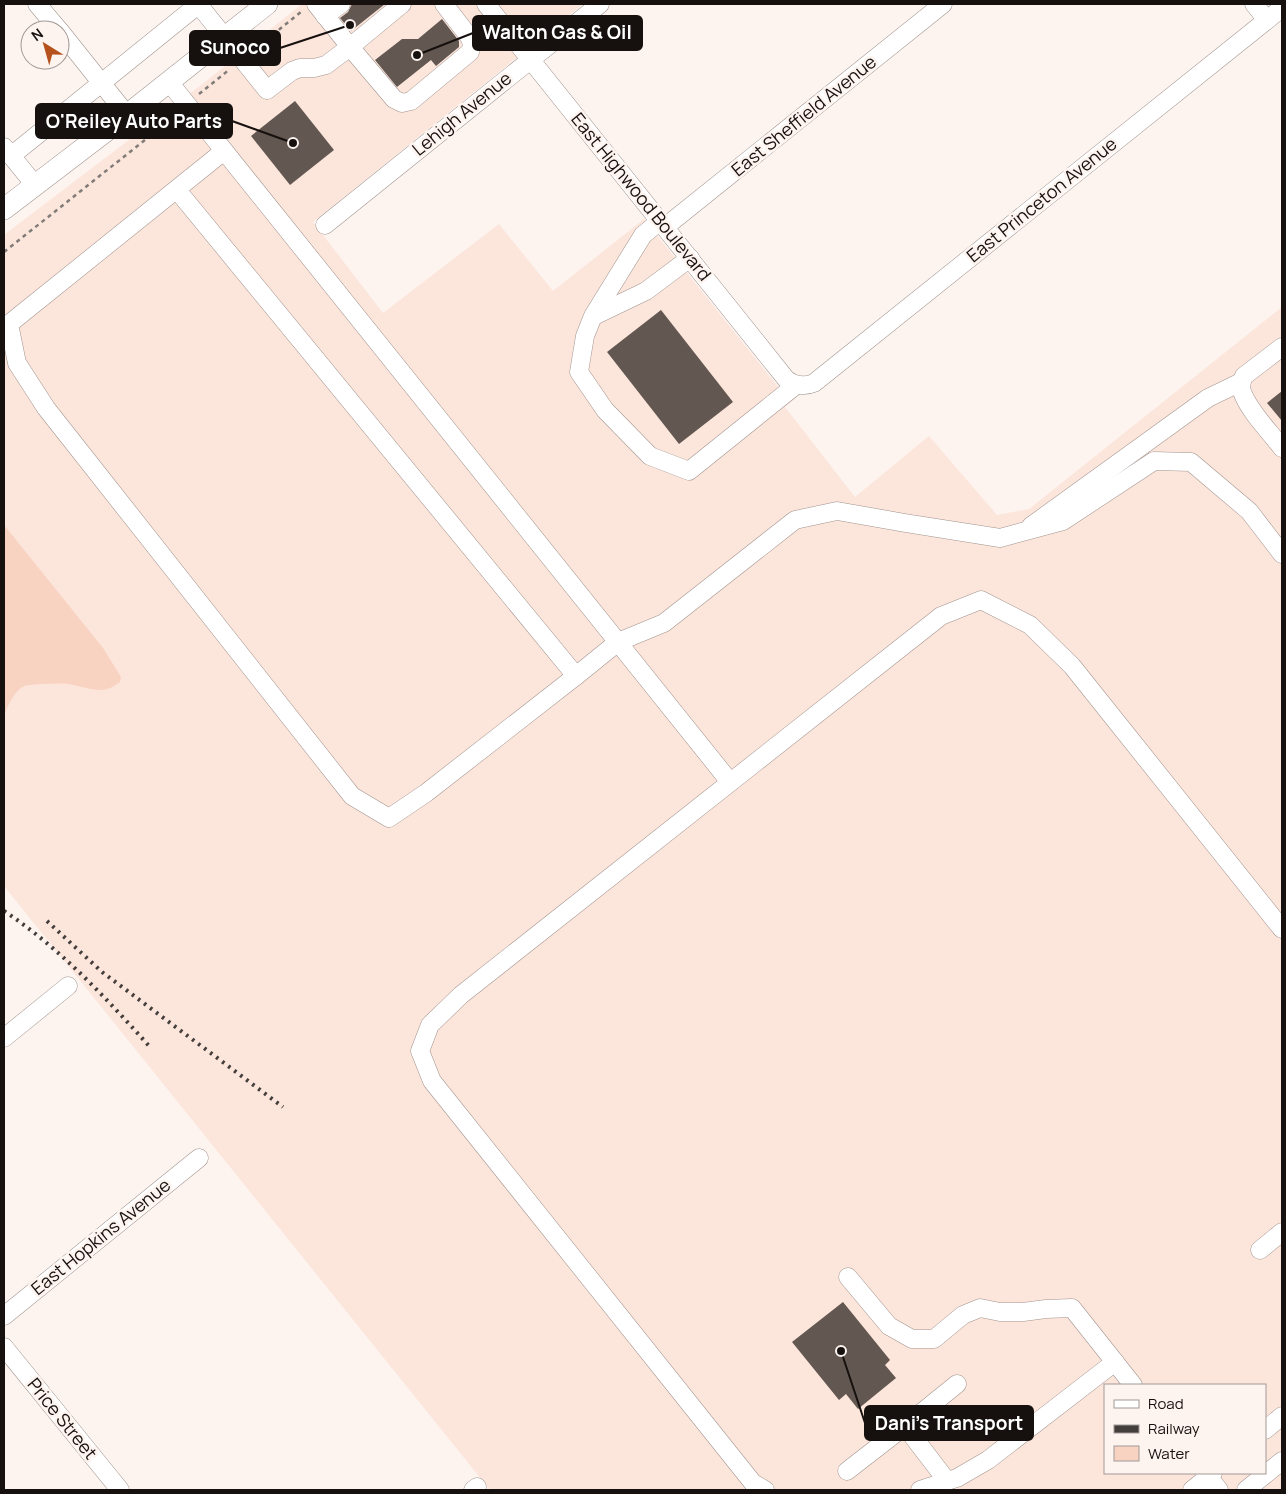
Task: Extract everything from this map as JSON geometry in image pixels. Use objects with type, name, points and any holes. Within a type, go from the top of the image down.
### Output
[{"type":"main road","points":[[4,209],[267,4]]},
{"type":"street","points":[[38,4],[50,20]]},
{"type":"street","points":[[35,185],[8,151],[102,83],[199,4],[267,90],[292,70],[326,65],[402,4]]},
{"type":"street","points":[[315,10],[341,4]]},
{"type":"street","points":[[315,10],[350,47],[394,99],[402,103],[412,100],[470,52],[472,45],[470,38],[444,4]]},
{"type":"street","name":"East Highwood Boulevard","points":[[486,4],[786,379],[798,385]]},
{"type":"street","name":"Lehigh Avenue","points":[[325,225],[600,4]]},
{"type":"street","name":"East Sheffield Avenue","points":[[593,316],[643,235],[663,224],[943,4]]},
{"type":"street","points":[[1254,4],[1267,20]]},
{"type":"street","name":"East Princeton Avenue","points":[[593,316],[585,336],[579,372],[605,410],[650,456],[689,471],[798,385],[807,386],[814,383],[1282,8]]},
{"type":"street","points":[[70,44],[127,115]]},
{"type":"street","points":[[169,82],[730,782]]},
{"type":"street","points":[[224,152],[10,324],[17,363],[46,408],[352,796],[389,818],[426,793],[618,642],[664,623],[795,520],[837,511],[905,524],[1000,538],[1062,521],[1154,461],[1192,462],[1249,511],[1282,554]]},
{"type":"street","points":[[177,190],[576,676]]},
{"type":"street","points":[[593,316],[646,291],[690,258]]},
{"type":"street","points":[[1282,347],[1244,376],[1241,382],[1242,393],[1248,404],[1282,448]]},
{"type":"street","points":[[1023,532],[1208,398],[1241,382]]},
{"type":"street","points":[[765,1490],[753,1483],[432,1080],[420,1051],[430,1025],[461,995],[941,616],[981,600],[1030,624],[1072,666],[1282,929]]},
{"type":"street","points":[[4,1038],[68,986]]},
{"type":"street","name":"East Hopkins Avenue","points":[[4,1316],[199,1158]]},
{"type":"street","points":[[1260,1250],[1282,1232]]},
{"type":"street","points":[[848,1277],[889,1326],[912,1338],[934,1339],[963,1315],[980,1308],[1000,1312],[1072,1308],[1133,1384]]},
{"type":"street","name":"Price Street","points":[[4,1347],[120,1490]]},
{"type":"street","points":[[920,1490],[957,1478],[988,1460],[1115,1362]]},
{"type":"street","points":[[847,1472],[957,1384]]},
{"type":"street","points":[[1266,1429],[1282,1416]]},
{"type":"street","points":[[905,1426],[947,1481]]},
{"type":"street","points":[[1246,1490],[1282,1462]]},
{"type":"street","points":[[1192,1490],[1211,1478]]},
{"type":"path","points":[[4,252],[242,60],[315,10]]},
{"type":"shaded area","points":[[302,4],[583,4],[313,222],[383,313],[499,224],[553,291],[644,219],[779,388],[797,397],[785,407],[855,497],[929,436],[997,515],[1029,509],[1282,307],[1282,1490],[490,1490],[4,886],[4,235],[205,82]]},
{"type":"water","points":[[4,525],[103,648],[121,677],[120,682],[113,687],[95,690],[65,684],[25,686],[16,693],[4,715]]},
{"type":"building","points":[[352,4],[385,4],[351,31],[340,18],[348,12]]},
{"type":"building","points":[[442,19],[459,41],[459,47],[436,66],[431,60],[397,87],[375,60],[402,39],[418,39]]},
{"type":"building","points":[[295,101],[334,150],[290,185],[251,136]]},
{"type":"building","points":[[661,310],[733,402],[679,444],[607,352]]},
{"type":"building","points":[[1282,391],[1282,421],[1267,403]]},
{"type":"building","points":[[843,1302],[890,1360],[885,1365],[896,1378],[858,1409],[846,1394],[839,1400],[792,1342]]},
{"type":"railway","points":[[4,911],[25,925],[63,957],[99,992],[150,1047]]},
{"type":"railway","points":[[47,921],[102,972],[283,1107]]},
{"type":"place","name":"Sunoco","points":[[350,25]]},
{"type":"place","name":"Walton Gas & Oil","points":[[417,55]]},
{"type":"place","name":"O'Reiley Auto Parts","points":[[293,143]]},
{"type":"place","name":"Dani's Transport","points":[[841,1351]]}]
